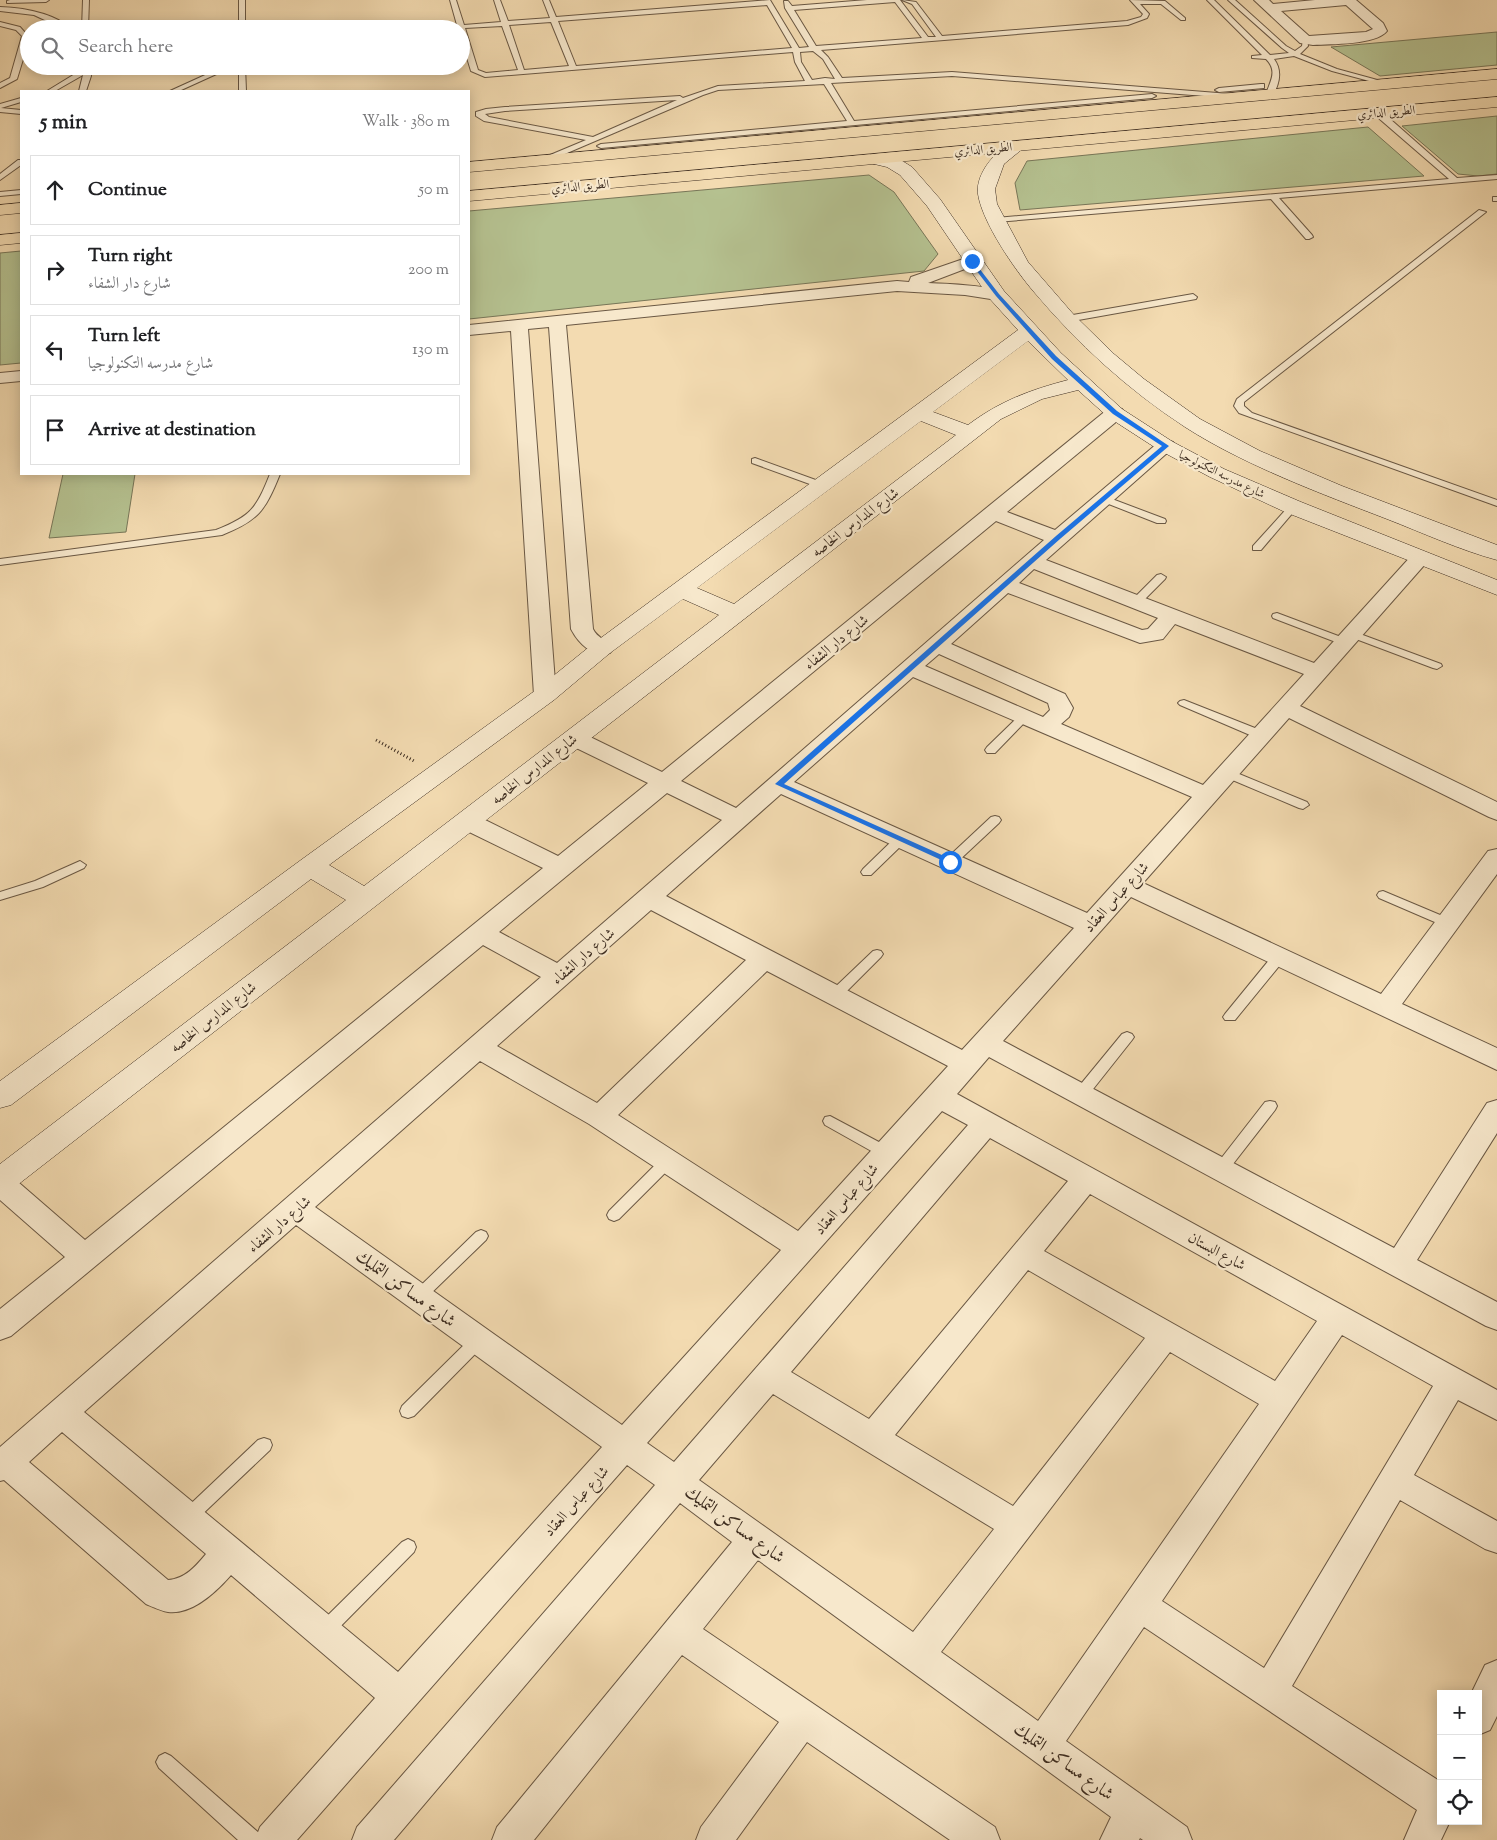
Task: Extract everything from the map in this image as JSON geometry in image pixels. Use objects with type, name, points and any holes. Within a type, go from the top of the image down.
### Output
[{"type":"main road","name":"الطريق الدائري","points":[[470,167],[1245,97],[1265,90],[1388,84],[1497,74]]},
{"type":"main road","name":"الطريق الدائري","points":[[470,196],[1497,102]]},
{"type":"main road","points":[[0,240],[20,238]]},
{"type":"street","points":[[1349,1],[1378,26],[1380,31],[1369,36],[1305,40],[1265,4],[1349,1]]},
{"type":"street","name":"شارع مدرسه التكنولوجيا","points":[[1018,146],[1002,156],[996,163],[988,180],[986,189],[988,204],[996,220],[972,261],[1029,331],[1081,383],[1115,413],[1166,446],[1217,473],[1293,507],[1497,588]]},
{"type":"street","name":"شارع مدرسه التكنولوجيا","points":[[876,159],[893,163],[906,170],[934,203],[984,241],[1020,264],[1067,318],[1107,358],[1151,394],[1193,423],[1253,455],[1343,494],[1495,549]]},
{"type":"street","points":[[470,330],[897,286],[925,279],[972,261]]},
{"type":"street","points":[[897,286],[965,290],[998,295]]},
{"type":"street","points":[[544,695],[553,520],[557,321]]},
{"type":"street","points":[[519,325],[553,520],[582,629],[586,637],[602,648]]},
{"type":"street","points":[[0,1097],[310,866],[544,695],[602,648],[1029,331]]},
{"type":"street","name":"شارع المدارس الخاصه","points":[[0,1182],[970,433],[1022,400],[1081,383]]},
{"type":"street","name":"شارع دار الشفاء","points":[[0,1327],[1115,413]]},
{"type":"street","points":[[918,414],[970,433]]},
{"type":"street","name":"شارع دار الشفاء","points":[[3,1465],[1031,561],[1166,446]]},
{"type":"street","points":[[1217,473],[1253,455]]},
{"type":"street","points":[[992,513],[1058,538]]},
{"type":"street","name":"شارع عباس العقاد","points":[[273,1840],[1420,558]]},
{"type":"street","points":[[1031,561],[1318,672]]},
{"type":"street","points":[[1005,585],[1140,637],[1155,634],[1172,615]]},
{"type":"street","points":[[680,590],[735,614]]},
{"type":"street","points":[[936,645],[1057,699],[1062,708],[1061,712],[1047,726]]},
{"type":"street","points":[[910,668],[1207,795]]},
{"type":"street","points":[[1286,708],[1497,812]]},
{"type":"street","points":[[574,738],[739,819]]},
{"type":"street","points":[[778,784],[1090,925]]},
{"type":"street","points":[[467,821],[561,867]]},
{"type":"street","points":[[1386,1007],[1497,857]]},
{"type":"street","points":[[310,866],[366,899]]},
{"type":"street","points":[[1127,885],[1497,1060]]},
{"type":"street","points":[[649,898],[966,1064]]},
{"type":"street","points":[[480,933],[560,976]]},
{"type":"street","points":[[598,1117],[764,958]]},
{"type":"street","points":[[985,1043],[1497,1317]]},
{"type":"street","points":[[479,1048],[598,1117],[802,1249]]},
{"type":"street","name":"شارع البستان","points":[[938,1096],[1497,1406]]},
{"type":"street","points":[[1399,1264],[1497,1110]]},
{"type":"street","points":[[370,1840],[986,1123]]},
{"type":"street","points":[[873,1438],[1086,1179]]},
{"type":"street","points":[[0,1182],[85,1257]]},
{"type":"street","name":"شارع مساكن التمليك","points":[[296,1209],[1042,1746],[1126,1826],[1174,1840]]},
{"type":"street","points":[[1025,1254],[1280,1400]]},
{"type":"street","points":[[1042,1746],[1337,1317]]},
{"type":"street","points":[[917,1655],[1166,1334]]},
{"type":"street","points":[[770,1376],[1018,1526]]},
{"type":"street","points":[[1270,1691],[1452,1381]]},
{"type":"street","points":[[62,1414],[400,1696]]},
{"type":"street","points":[[3,1465],[165,1597],[174,1598],[192,1590],[230,1553]]},
{"type":"street","points":[[1394,1480],[1497,1538]]},
{"type":"street","points":[[510,1840],[756,1539]]},
{"type":"street","points":[[1139,1605],[1437,1799]]},
{"type":"street","points":[[679,1633],[982,1840]]},
{"type":"street","points":[[1482,1709],[1497,1677]]},
{"type":"street","points":[[714,1840],[803,1718]]},
{"type":"street","points":[[1422,1840],[1437,1808]]},
{"type":"lane","points":[[0,2],[46,0]]},
{"type":"lane","points":[[85,20],[86,0]]},
{"type":"lane","points":[[242,0],[242,20]]},
{"type":"lane","points":[[453,0],[460,20]]},
{"type":"lane","points":[[497,0],[522,73]]},
{"type":"lane","points":[[546,0],[574,68]]},
{"type":"lane","points":[[691,0],[696,8]]},
{"type":"lane","points":[[470,26],[785,0],[815,49],[826,58],[839,80]]},
{"type":"lane","points":[[775,12],[780,8],[789,9],[895,0],[927,40]]},
{"type":"lane","points":[[905,0],[914,3],[941,39]]},
{"type":"lane","points":[[601,146],[1188,93],[1274,88],[1277,76],[1273,62],[1210,0]]},
{"type":"lane","points":[[1231,0],[1294,54],[1327,67],[1388,84]]},
{"type":"lane","points":[[26,11],[37,6],[38,4],[34,1]]},
{"type":"lane","points":[[768,1],[797,50],[798,62],[809,81]]},
{"type":"lane","points":[[470,54],[475,71],[485,75],[522,73],[1128,23],[1144,18],[1146,14],[1135,1]]},
{"type":"lane","points":[[1135,1],[1164,2],[1183,19]]},
{"type":"lane","points":[[0,9],[26,11],[55,20]]},
{"type":"lane","points":[[0,24],[20,30]]},
{"type":"lane","points":[[1253,56],[1294,54],[1303,49],[1305,40]]},
{"type":"lane","points":[[0,86],[13,79],[20,66]]},
{"type":"lane","points":[[545,160],[690,97],[718,88],[933,74],[968,75],[1245,97]]},
{"type":"lane","points":[[52,90],[76,75]]},
{"type":"lane","points":[[84,90],[86,75]]},
{"type":"lane","points":[[176,90],[210,75]]},
{"type":"lane","points":[[242,75],[243,90]]},
{"type":"lane","points":[[825,80],[852,123]]},
{"type":"lane","points":[[593,139],[487,119],[479,114],[486,111],[505,109],[690,97]]},
{"type":"lane","points":[[0,108],[20,100]]},
{"type":"lane","points":[[0,108],[20,112]]},
{"type":"lane","points":[[1378,113],[1455,180]]},
{"type":"lane","points":[[0,178],[20,163]]},
{"type":"lane","points":[[12,169],[20,168]]},
{"type":"lane","points":[[996,220],[1497,177]]},
{"type":"lane","points":[[6,204],[20,193]]},
{"type":"lane","points":[[1273,196],[1309,237]]},
{"type":"lane","points":[[1482,212],[1245,398],[1239,406],[1242,411],[1249,415],[1497,503]]},
{"type":"lane","points":[[1067,318],[1192,296]]},
{"type":"lane","points":[[755,461],[821,485]]},
{"type":"lane","points":[[0,562],[218,533],[238,525],[253,515],[263,504],[275,475]]},
{"type":"lane","points":[[1104,499],[1161,521]]},
{"type":"lane","points":[[1257,548],[1293,507]]},
{"type":"lane","points":[[1136,602],[1161,577]]},
{"type":"lane","points":[[1277,616],[1436,666]]},
{"type":"lane","points":[[1184,703],[1261,735]]},
{"type":"lane","points":[[991,750],[1024,717]]},
{"type":"lane","points":[[1227,773],[1303,806]]},
{"type":"lane","points":[[950,862],[995,820]]},
{"type":"lane","points":[[867,872],[901,840]]},
{"type":"lane","points":[[0,896],[39,884],[80,865]]},
{"type":"lane","points":[[1383,895],[1448,922]]},
{"type":"lane","points":[[835,996],[877,954]]},
{"type":"lane","points":[[1230,1017],[1279,956]]},
{"type":"lane","points":[[1081,1094],[1127,1037]]},
{"type":"lane","points":[[1221,1169],[1270,1106]]},
{"type":"lane","points":[[830,1121],[888,1153]]},
{"type":"lane","points":[[614,1214],[667,1162]]},
{"type":"lane","points":[[418,1297],[481,1236]]},
{"type":"lane","points":[[408,1411],[479,1340]]},
{"type":"lane","points":[[187,1518],[264,1445]]},
{"type":"lane","points":[[323,1632],[408,1547]]},
{"type":"lane","points":[[165,1762],[252,1840]]},
{"type":"path","points":[[376,740],[436,774]]},
{"type":"green space","points":[[1497,32],[1497,65],[1380,76],[1331,47]]},
{"type":"green space","points":[[1497,116],[1497,174],[1478,176],[1458,174],[1402,126]]},
{"type":"green space","points":[[1368,127],[1424,176],[1020,210],[1015,183],[1027,161]]},
{"type":"green space","points":[[869,175],[894,192],[938,254],[924,271],[470,319],[470,211]]},
{"type":"green space","points":[[20,251],[20,363],[0,365],[0,253]]},
{"type":"green space","points":[[63,475],[135,475],[126,532],[49,538]]},
{"type":"route","points":[[950,862],[778,784],[1058,538],[1166,446],[1115,413],[1054,358],[998,295],[972,261]]}]
